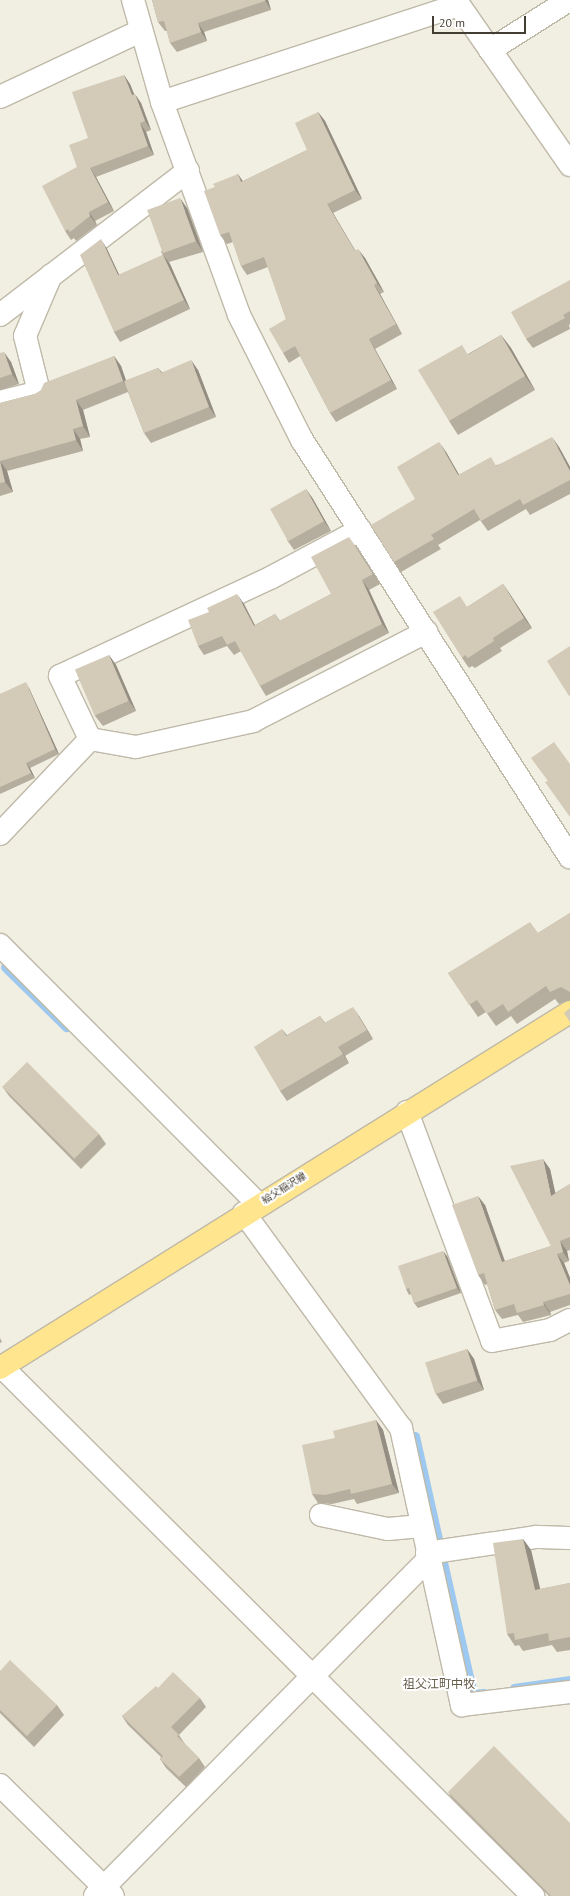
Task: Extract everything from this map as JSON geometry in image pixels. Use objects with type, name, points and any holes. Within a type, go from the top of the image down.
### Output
[{"type":"main road","name":"給父稲沢線","points":[[1,1367],[251,1209],[570,1012]]},
{"type":"street","points":[[133,0],[140,30],[162,102],[239,315],[302,440],[570,857]]},
{"type":"street","points":[[490,50],[568,0]]},
{"type":"street","points":[[162,102],[458,3],[570,165]]},
{"type":"street","points":[[0,97],[140,30]]},
{"type":"street","points":[[0,315],[53,272],[188,171]]},
{"type":"street","points":[[0,402],[39,392],[25,336],[53,272]]},
{"type":"street","points":[[90,739],[60,676],[272,577],[360,530]]},
{"type":"street","points":[[90,739],[136,747],[253,721],[426,632]]},
{"type":"street","points":[[0,834],[90,739]]},
{"type":"street","points":[[2,951],[251,1209],[401,1428],[462,1705],[570,1692]]},
{"type":"street","points":[[407,1112],[492,1341],[550,1330],[570,1320]]},
{"type":"street","points":[[1,1367],[533,1896]]},
{"type":"street","points":[[321,1515],[388,1529],[422,1526]]},
{"type":"street","points":[[0,1784],[104,1893],[428,1556],[537,1537],[570,1538]]},
{"type":"building","points":[[152,0],[265,1],[198,23],[201,32],[170,43],[164,21],[158,22]]},
{"type":"building","points":[[124,75],[132,95],[135,94],[145,121],[140,123],[148,146],[90,168],[108,202],[89,212],[90,216],[70,232],[68,229],[65,231],[42,186],[77,167],[69,145],[88,138],[72,92]]},
{"type":"building","points":[[318,112],[355,190],[327,204],[355,251],[358,249],[377,283],[374,285],[396,324],[369,339],[391,380],[330,413],[295,346],[283,353],[269,329],[286,319],[264,257],[241,266],[229,232],[220,235],[204,191],[215,187],[213,184],[238,174],[241,182],[307,150],[295,123]]},
{"type":"building","points":[[180,198],[196,241],[163,253],[147,210]]},
{"type":"building","points":[[101,239],[118,275],[163,255],[184,300],[114,332],[80,255]]},
{"type":"building","points":[[570,280],[570,311],[563,315],[565,318],[526,339],[511,312]]},
{"type":"building","points":[[501,335],[525,376],[449,421],[418,370],[462,345],[468,355]]},
{"type":"building","points":[[4,352],[12,374],[0,378],[0,353]]},
{"type":"building","points":[[114,356],[123,381],[76,400],[83,426],[73,429],[76,440],[0,461],[0,403],[35,394],[41,390],[44,383]]},
{"type":"building","points":[[191,360],[209,407],[144,433],[124,381],[158,368],[161,373]]},
{"type":"building","points":[[552,437],[570,471],[570,480],[523,505],[520,499],[481,521],[474,509],[431,535],[434,539],[394,562],[371,525],[415,499],[397,467],[439,442],[458,475],[491,457],[496,466]]},
{"type":"building","points":[[0,461],[5,482],[0,483]]},
{"type":"building","points":[[306,489],[324,521],[288,541],[270,509]]},
{"type":"building","points":[[349,537],[373,574],[362,580],[382,624],[260,686],[235,641],[227,645],[222,636],[198,646],[188,620],[209,612],[207,608],[237,594],[254,626],[275,614],[279,621],[331,594],[311,557]]},
{"type":"building","points":[[503,584],[524,618],[493,638],[494,641],[468,658],[465,655],[462,658],[433,612],[460,596],[467,607]]},
{"type":"building","points":[[570,646],[570,695],[569,696],[547,661]]},
{"type":"building","points":[[109,655],[129,701],[94,715],[75,669]]},
{"type":"building","points":[[26,682],[55,749],[26,763],[31,773],[0,787],[0,694]]},
{"type":"building","points":[[554,742],[570,764],[570,817],[545,782],[548,781],[531,758]]},
{"type":"building","points":[[570,913],[570,992],[561,987],[550,992],[546,986],[508,1012],[503,1004],[487,1014],[477,1000],[469,1005],[448,973],[530,922],[538,933]]},
{"type":"building","points":[[353,1007],[367,1030],[338,1047],[343,1054],[280,1091],[254,1047],[282,1029],[286,1036],[320,1016],[324,1023]]},
{"type":"building","points":[[570,1008],[570,1022],[564,1013]]},
{"type":"building","points":[[27,1062],[99,1134],[74,1159],[2,1087]]},
{"type":"building","points":[[543,1159],[551,1196],[570,1184],[570,1237],[560,1241],[563,1252],[557,1254],[570,1285],[570,1294],[543,1302],[544,1305],[517,1313],[514,1304],[495,1310],[484,1273],[478,1275],[452,1205],[478,1196],[502,1262],[551,1246],[510,1166]]},
{"type":"building","points":[[443,1251],[457,1288],[414,1303],[409,1288],[406,1289],[398,1266]]},
{"type":"building","points":[[467,1349],[477,1380],[435,1394],[425,1363]]},
{"type":"building","points":[[376,1420],[392,1484],[351,1494],[350,1489],[325,1495],[312,1494],[302,1445],[335,1438],[333,1431]]},
{"type":"building","points":[[523,1539],[535,1590],[570,1583],[570,1637],[549,1641],[548,1633],[515,1640],[514,1633],[507,1634],[493,1543]]},
{"type":"building","points":[[10,1660],[57,1705],[27,1736],[0,1710],[0,1671]]},
{"type":"building","points":[[173,1672],[200,1698],[171,1727],[179,1735],[177,1736],[199,1758],[179,1777],[160,1759],[163,1756],[122,1716],[156,1686],[158,1688]]},
{"type":"building","points":[[494,1746],[570,1823],[570,1896],[551,1896],[448,1792]]},
{"type":"waterway","points":[[5,967],[66,1027]]},
{"type":"waterway","points":[[415,1436],[438,1539]]},
{"type":"waterway","points":[[443,1562],[473,1694],[484,1693]]},
{"type":"waterway","points":[[514,1688],[570,1680]]},
{"type":"district","name":"祖父江町中牧","points":[[439,1684]]}]
